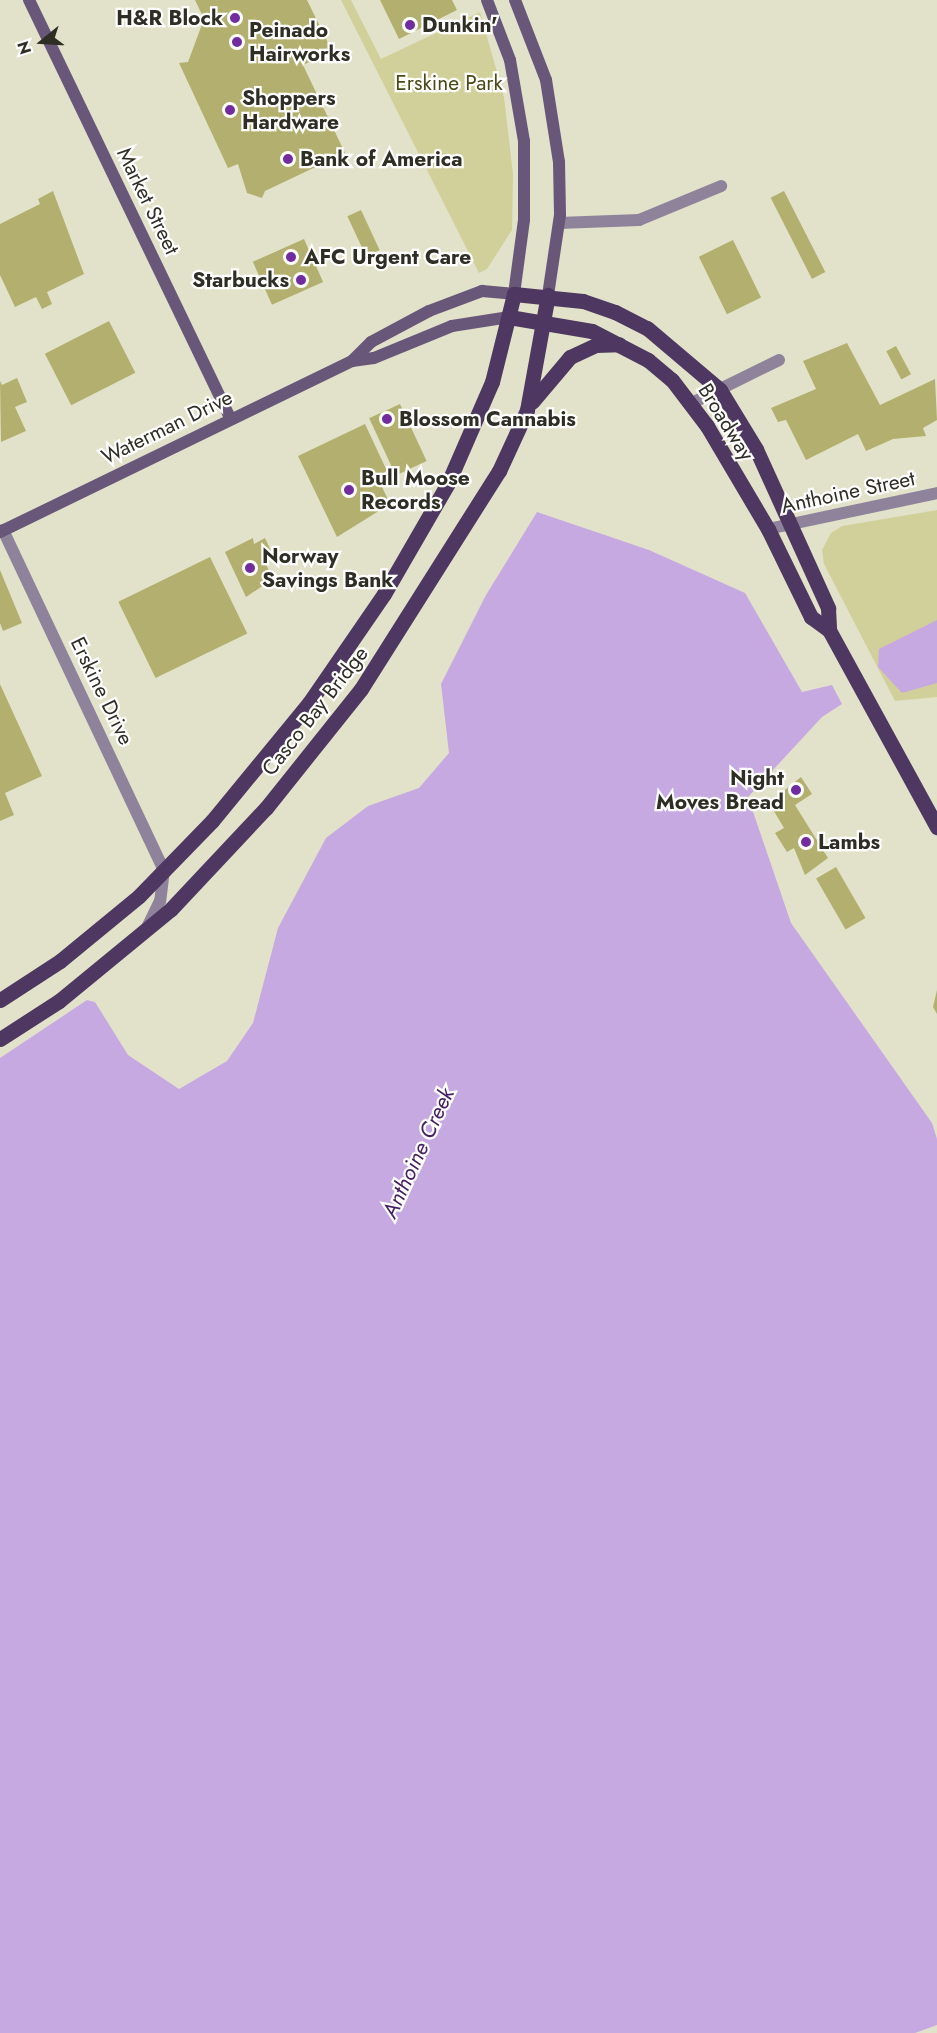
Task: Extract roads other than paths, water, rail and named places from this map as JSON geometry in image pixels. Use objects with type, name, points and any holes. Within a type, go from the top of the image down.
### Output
[{"type":"main road","name":"Waterman Drive","points":[[514,294],[549,295]]},
{"type":"main road","points":[[509,317],[514,294]]},
{"type":"main road","points":[[545,321],[549,295]]},
{"type":"main road","name":"Broadway","points":[[549,295],[588,302],[647,328],[720,390],[756,449],[828,608],[829,630]]},
{"type":"main road","name":"Waterman Drive","points":[[509,317],[545,321]]},
{"type":"main road","name":"Casco Bay Bridge","points":[[0,1000],[125,908],[164,870],[267,756],[384,594],[475,426],[509,317]]},
{"type":"main road","name":"Broadway","points":[[545,321],[577,326],[620,344],[648,360],[692,403],[768,529],[812,617],[829,630],[937,828]]},
{"type":"main road","name":"Casco Bay Bridge","points":[[0,1039],[144,934],[259,817],[361,689],[483,499],[527,410],[545,321]]},
{"type":"main road","points":[[527,410],[570,357],[596,345],[620,344]]},
{"type":"street","name":"Market Street","points":[[29,0],[231,419]]},
{"type":"street","points":[[487,0],[510,60],[524,141],[525,220],[514,294]]},
{"type":"street","points":[[515,0],[552,108],[559,223],[549,295]]},
{"type":"street","points":[[559,223],[639,220],[721,186]]},
{"type":"street","name":"Waterman Drive","points":[[352,361],[371,342],[429,311],[482,291],[514,294]]},
{"type":"street","name":"Waterman Drive","points":[[1,531],[352,361],[374,358],[452,326],[509,317]]},
{"type":"street","points":[[692,403],[779,360]]},
{"type":"street","name":"Anthoine Street","points":[[768,529],[937,493]]},
{"type":"street","name":"Erskine Drive","points":[[1,531],[164,870]]},
{"type":"street","points":[[144,934],[160,901],[164,870]]},
{"type":"water","name":"Anthoine Creek","points":[[537,512],[649,550],[745,593],[802,692],[832,685],[842,704],[822,717],[748,797],[791,923],[932,1123],[937,1139],[937,2025],[915,2033],[0,2033],[0,980],[95,1002],[128,1055],[179,1089],[227,1061],[253,1023],[278,928],[326,838],[368,806],[419,788],[449,753],[441,684],[486,595]]},
{"type":"water","points":[[937,620],[937,683],[902,693],[878,667],[879,649]]},
{"type":"place","name":"H&R Block","points":[[235,18]]},
{"type":"place","name":"Dunkin'","points":[[410,25]]},
{"type":"place","name":"Peinado Hairworks","points":[[237,42]]},
{"type":"place","name":"Shoppers Hardware","points":[[230,110]]},
{"type":"place","name":"Bank of America","points":[[288,159]]},
{"type":"place","name":"AFC Urgent Care","points":[[291,257]]},
{"type":"place","name":"Starbucks","points":[[301,280]]},
{"type":"place","name":"Blossom Cannabis","points":[[387,419]]},
{"type":"place","name":"Bull Moose Records","points":[[349,490]]},
{"type":"place","name":"Norway Savings Bank","points":[[250,568]]},
{"type":"place","name":"Night Moves Bread","points":[[796,790]]},
{"type":"place","name":"Lambs","points":[[806,842]]},
{"type":"park label","name":"Erskine Park","points":[[449,83]]}]
